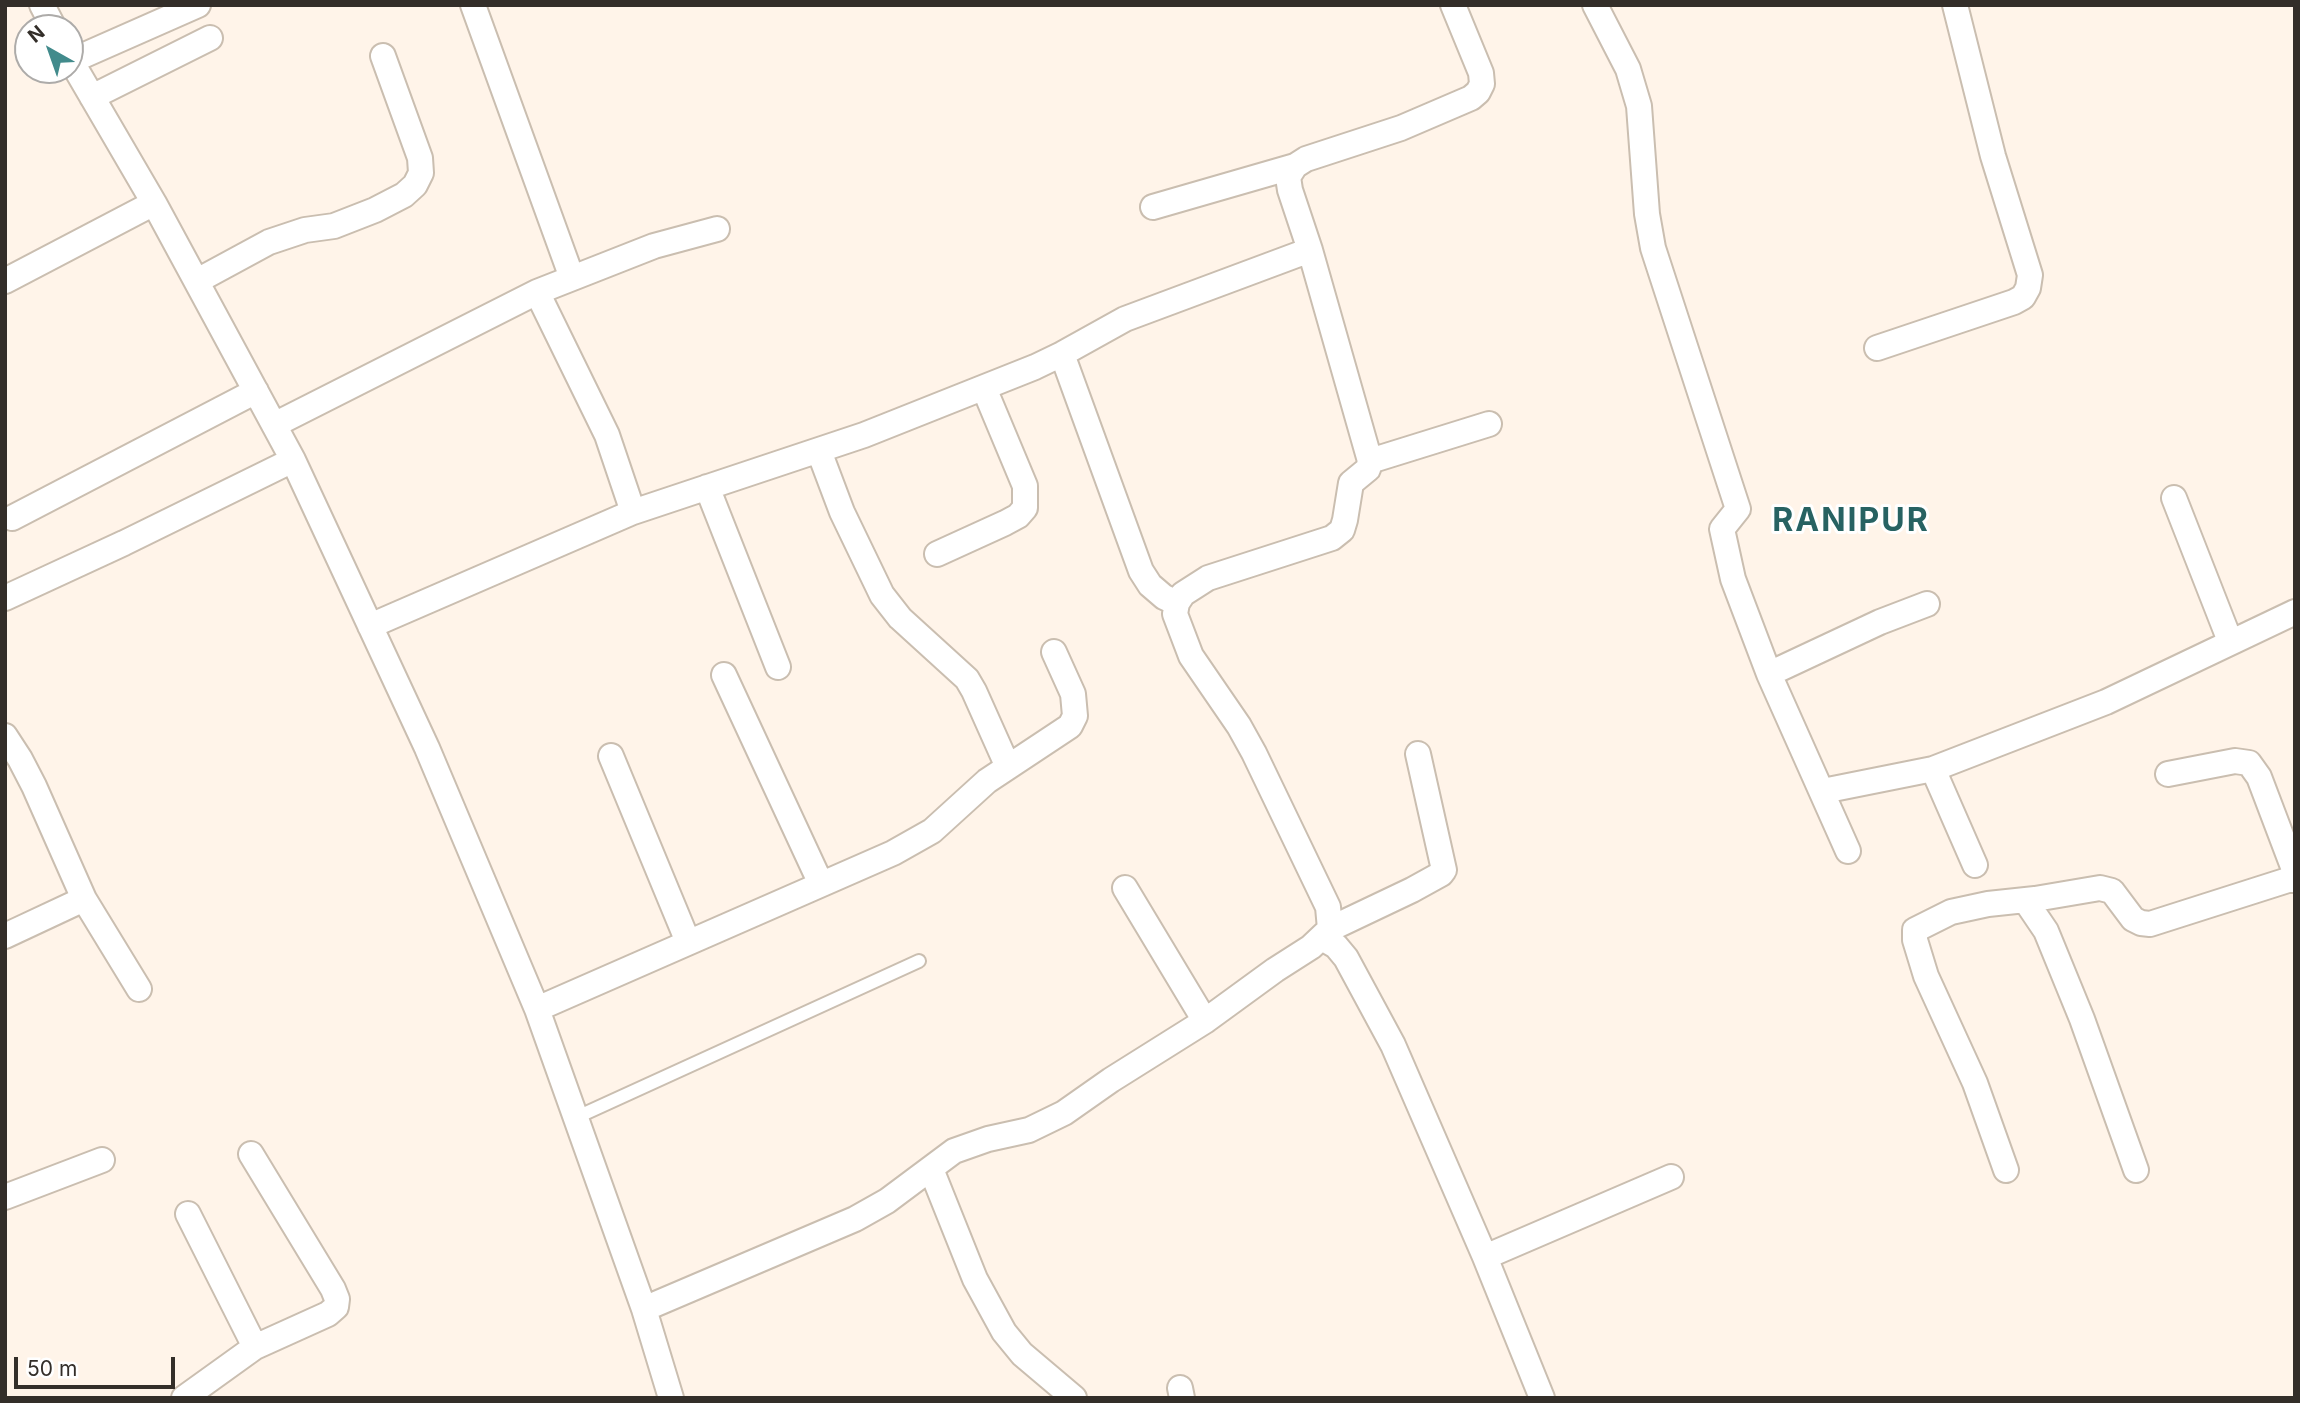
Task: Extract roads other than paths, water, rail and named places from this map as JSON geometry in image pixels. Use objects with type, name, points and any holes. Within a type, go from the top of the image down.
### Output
[{"type":"street","points":[[84,54],[198,5]]},
{"type":"street","points":[[473,5],[572,278]]},
{"type":"street","points":[[1153,207],[1295,166],[1306,159],[1401,128],[1471,98],[1482,84],[1480,73],[1452,5]]},
{"type":"street","points":[[1595,5],[1628,69],[1639,106],[1647,214],[1653,248],[1738,509],[1722,529],[1733,579],[1769,674],[1849,851]]},
{"type":"street","points":[[1877,348],[2014,302],[2023,297],[2028,288],[2030,275],[1993,156],[1955,5]]},
{"type":"street","points":[[92,97],[210,38]]},
{"type":"street","points":[[197,281],[269,242],[305,230],[334,226],[375,210],[404,195],[415,185],[421,173],[420,158],[383,56]]},
{"type":"street","points":[[84,83],[155,203],[293,460],[426,748],[537,1009],[644,1309],[671,1398]]},
{"type":"street","points":[[1295,166],[1288,177],[1290,190],[1310,250],[1370,461],[1368,469],[1351,483],[1342,530],[1332,538],[1208,578],[1183,594],[1177,603],[1175,614],[1191,656],[1239,726],[1328,907],[1326,933],[1346,958],[1380,1019],[1414,1091],[1542,1398]]},
{"type":"street","points":[[5,281],[155,203]]},
{"type":"street","points":[[274,425],[537,292],[654,246],[717,229]]},
{"type":"street","points":[[370,626],[633,512],[819,451],[1062,355],[1125,319],[1310,250]]},
{"type":"street","points":[[537,292],[607,435],[633,512]]},
{"type":"street","points":[[1062,355],[1141,571],[1150,585],[1164,597],[1177,603]]},
{"type":"street","points":[[937,555],[1005,523],[1018,516],[1025,508],[1025,486],[984,387]]},
{"type":"street","points":[[12,518],[256,391]]},
{"type":"street","points":[[1370,461],[1489,424]]},
{"type":"street","points":[[819,451],[842,512],[882,595],[900,618],[967,679],[1008,767]]},
{"type":"street","points":[[5,598],[293,460]]},
{"type":"street","points":[[707,487],[778,667]]},
{"type":"street","points":[[2174,498],[2230,641]]},
{"type":"street","points":[[1769,674],[1880,622],[1927,604]]},
{"type":"street","points":[[1823,791],[1933,769],[2106,702],[2295,612]]},
{"type":"street","points":[[537,1009],[913,843],[932,831],[964,800],[1070,726],[1075,716],[1073,694],[1054,652]]},
{"type":"street","points":[[724,675],[821,884]]},
{"type":"street","points":[[5,736],[13,762],[84,898],[139,989]]},
{"type":"street","points":[[644,1309],[855,1219],[887,1201],[954,1151],[1043,1124],[1205,1021],[1326,933],[1441,874],[1444,870],[1418,754]]},
{"type":"street","points":[[611,755],[688,942]]},
{"type":"street","points":[[2168,774],[2235,761],[2249,763],[2259,777],[2295,872]]},
{"type":"street","points":[[1933,769],[1975,865]]},
{"type":"street","points":[[2006,1170],[1975,1083],[1926,975],[1914,935],[1915,930],[1951,912],[2100,888],[2112,891],[2133,919],[2150,924],[2295,880]]},
{"type":"street","points":[[1125,888],[1205,1021]]},
{"type":"street","points":[[5,936],[84,898]]},
{"type":"street","points":[[2025,900],[2046,931],[2078,1007],[2136,1170]]},
{"type":"street","points":[[184,1398],[255,1347],[328,1314],[335,1307],[337,1299],[333,1289],[251,1154]]},
{"type":"street","points":[[5,1197],[102,1160]]},
{"type":"street","points":[[931,1169],[975,1279],[1004,1332],[1023,1354],[1074,1398]]},
{"type":"street","points":[[1485,1257],[1671,1177]]},
{"type":"street","points":[[188,1214],[255,1347]]},
{"type":"lane","points":[[575,1118],[919,961]]},
{"type":"district","name":"RANIPUR","points":[[1851,521]]}]
